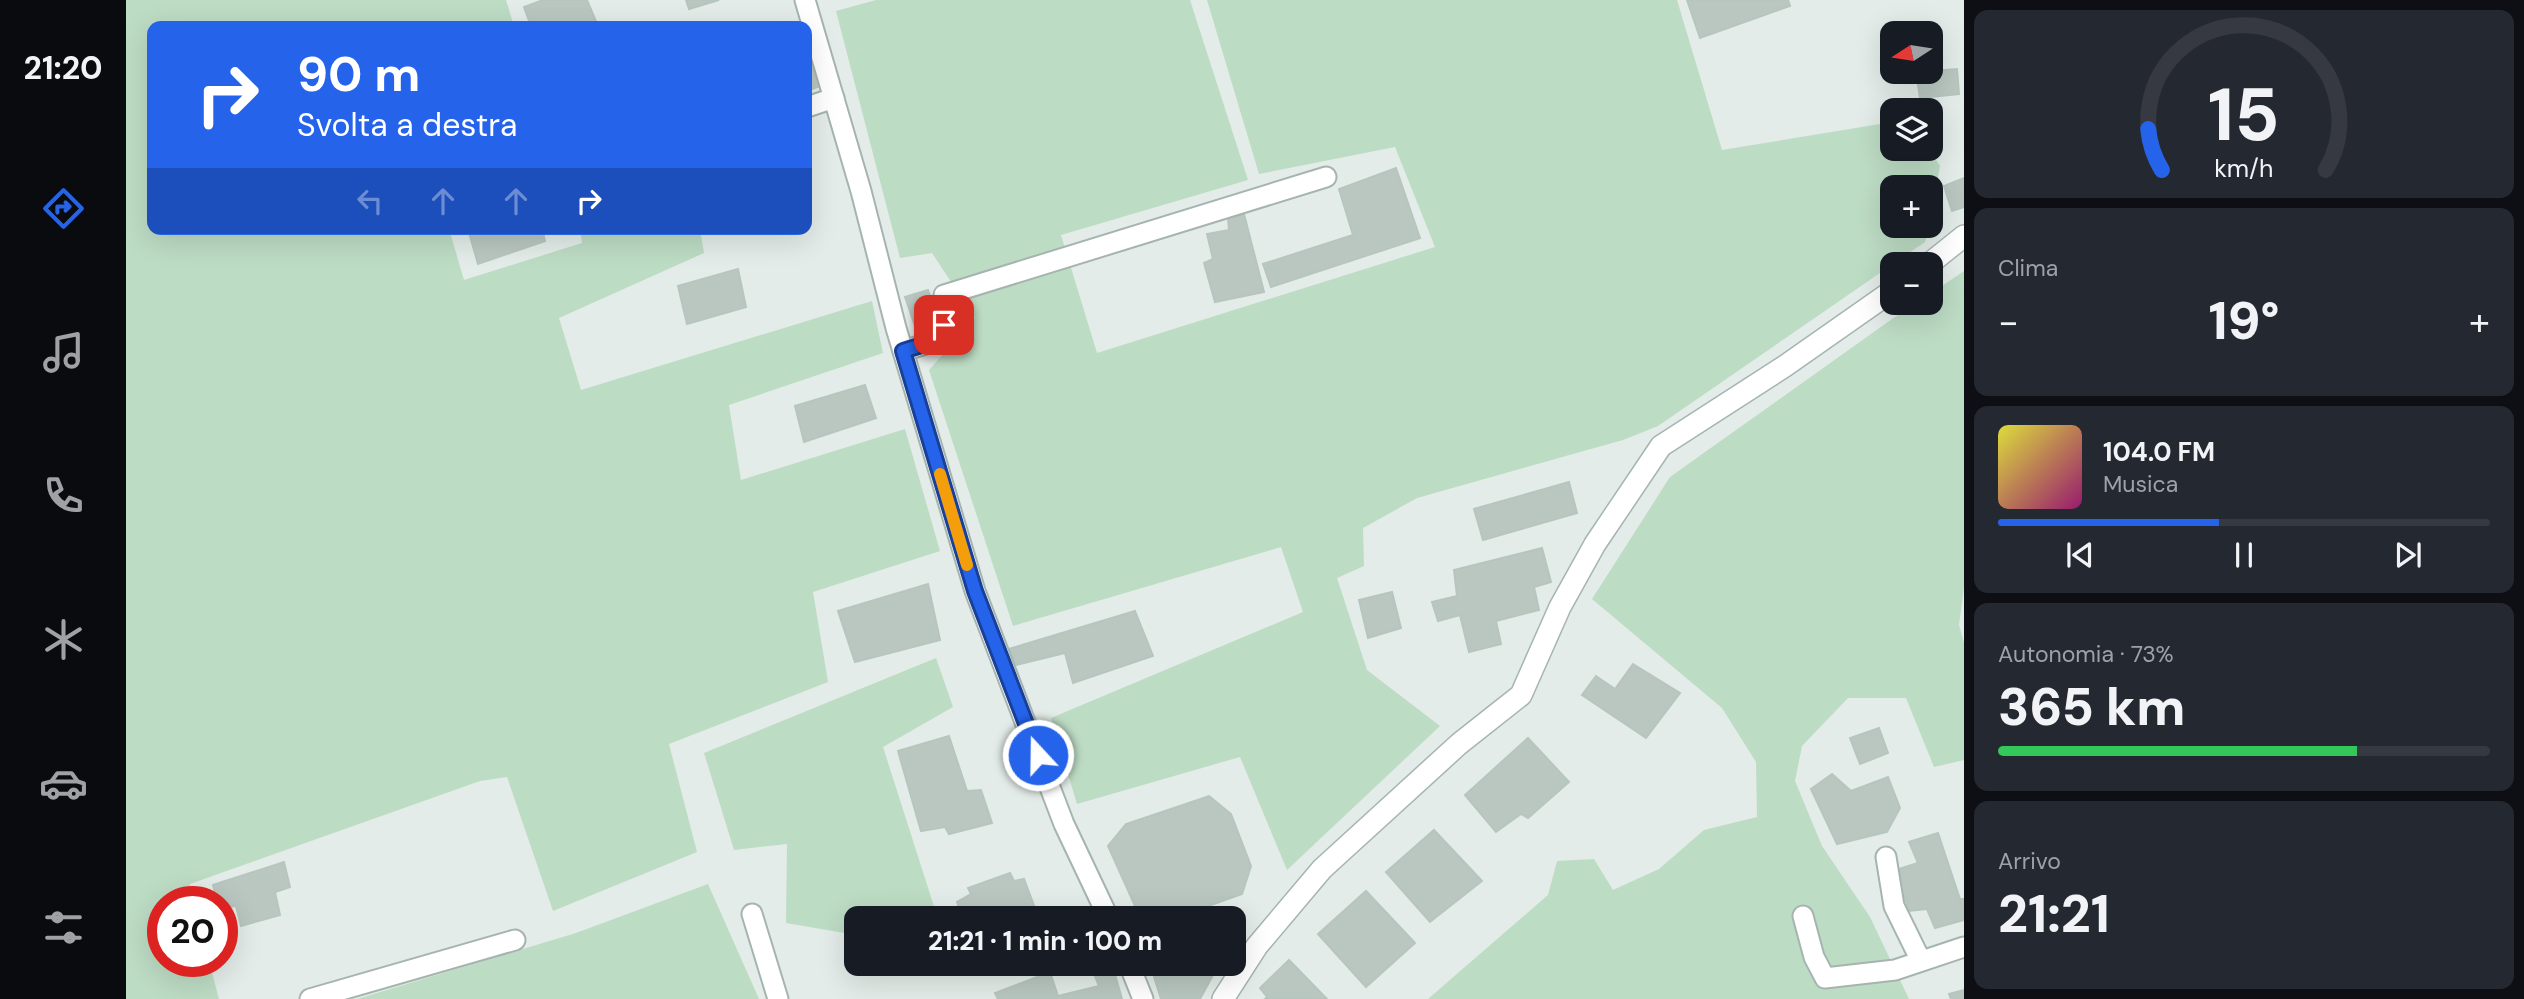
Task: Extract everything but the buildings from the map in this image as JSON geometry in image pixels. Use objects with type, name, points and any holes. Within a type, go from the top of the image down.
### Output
[{"type":"street","points":[[1943,253],[1964,236]]},
{"type":"street","points":[[1223,999],[1257,946],[1322,869],[1459,744],[1521,695],[1560,607],[1595,544],[1661,446],[1786,366],[1880,299]]},
{"type":"lane","points":[[805,0],[811,21]]},
{"type":"lane","points":[[812,24],[903,351],[975,591],[1064,824],[1103,906]]},
{"type":"lane","points":[[812,105],[834,98]]},
{"type":"lane","points":[[903,351],[934,341],[944,325],[944,295],[1326,177]]},
{"type":"lane","points":[[1886,857],[1894,906],[1921,961]]},
{"type":"lane","points":[[752,914],[778,999]]},
{"type":"lane","points":[[1803,916],[1814,957],[1825,978],[1895,970],[1964,947]]},
{"type":"lane","points":[[310,999],[515,940]]},
{"type":"lane","points":[[1134,976],[1143,999]]},
{"type":"green space","points":[[126,0],[506,0],[512,21],[147,21],[147,235],[451,235],[464,280],[582,243],[581,235],[701,235],[704,253],[559,318],[581,390],[872,301],[883,353],[729,405],[741,480],[905,429],[940,551],[813,592],[828,682],[669,744],[697,852],[553,911],[507,777],[480,781],[190,886],[147,886],[147,977],[213,977],[219,999],[126,999]]},
{"type":"green space","points":[[876,0],[1190,0],[1248,180],[1061,235],[1097,353],[1435,247],[1395,147],[1259,174],[1207,0],[1677,0],[1722,150],[1880,124],[1880,161],[1937,161],[1940,166],[1938,175],[1880,175],[1880,238],[1926,238],[1925,242],[1910,252],[1880,252],[1880,273],[1658,426],[1623,440],[1417,498],[1363,528],[1364,566],[1337,578],[1367,670],[1440,726],[1287,870],[1240,757],[1077,804],[1051,718],[1303,612],[1281,547],[1013,626],[929,370],[975,318],[932,253],[900,258],[836,11]]},
{"type":"green space","points":[[1964,271],[1964,587],[1959,625],[1964,643],[1964,760],[1934,767],[1906,698],[1848,698],[1802,746],[1795,781],[1822,846],[1870,917],[1909,999],[1428,999],[1548,895],[1557,861],[1594,859],[1613,890],[1659,869],[1704,830],[1757,817],[1756,762],[1722,708],[1592,599],[1670,477],[1898,315],[1943,315],[1943,285]]},
{"type":"green space","points":[[936,658],[953,707],[883,747],[934,906],[844,906],[844,933],[786,923],[787,844],[734,850],[704,753]]},
{"type":"green space","points":[[708,884],[759,999],[357,999],[576,933]]},
{"type":"slow traffic","points":[[940,474],[967,565]]},
{"type":"route","points":[[944,325],[934,341],[903,351],[975,591],[1038,755]]}]
